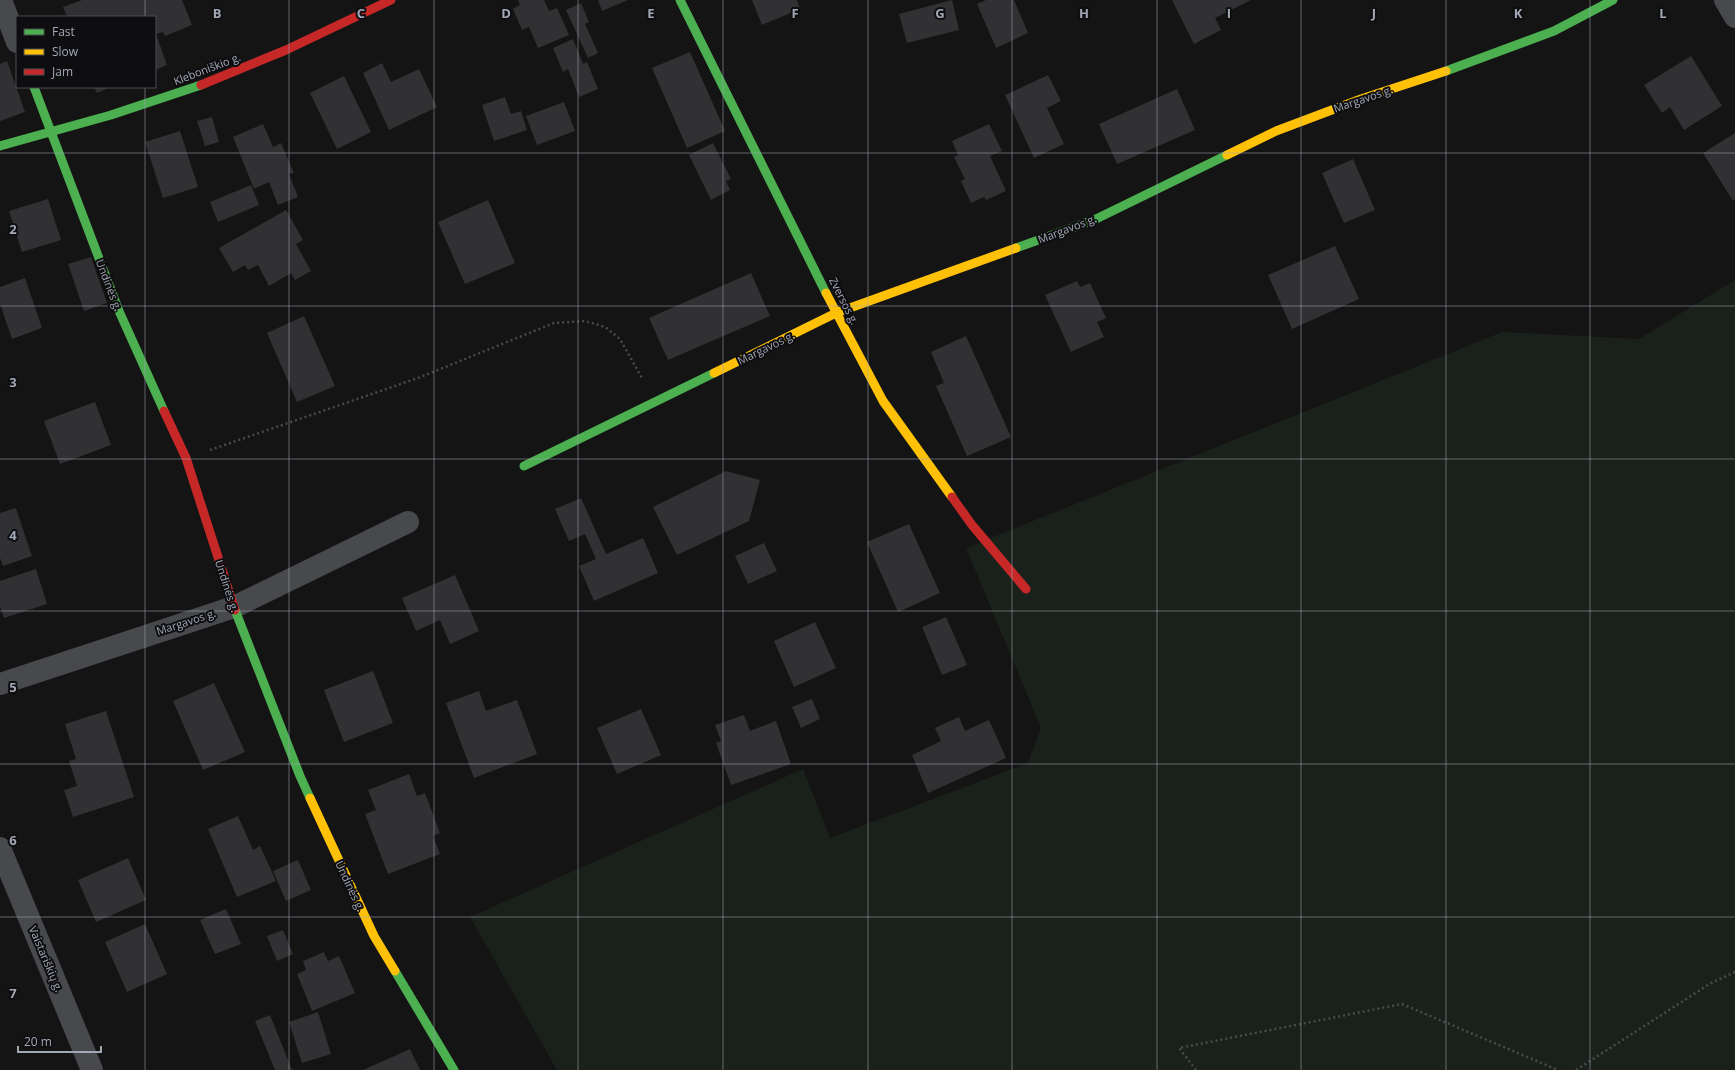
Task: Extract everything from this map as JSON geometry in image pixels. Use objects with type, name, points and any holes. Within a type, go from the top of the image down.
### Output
[{"type":"street","points":[[1,0],[16,39]]},
{"type":"street","name":"Kleboniškio g.","points":[[0,146],[178,94],[264,60],[391,0]]},
{"type":"street","name":"Zversos g.","points":[[680,0],[836,313],[883,401],[972,525],[1026,589]]},
{"type":"street","name":"Margavos g.","points":[[524,466],[836,313],[1094,220],[1276,131],[1361,99],[1459,67],[1554,31],[1614,0]]},
{"type":"street","points":[[1725,0],[1735,17]]},
{"type":"street","name":"Undinės g.","points":[[34,88],[118,311],[186,458],[234,607],[300,776],[374,936],[454,1070]]},
{"type":"street","name":"Margavos g.","points":[[0,684],[234,607],[408,522]]},
{"type":"street","name":"Vaistariškių g.","points":[[0,848],[92,1070]]},
{"type":"path","points":[[186,458],[418,378],[554,324],[568,321],[585,321],[605,327],[620,339],[655,402]]},
{"type":"path","points":[[1576,1070],[1711,983],[1735,972]]},
{"type":"path","points":[[1196,1070],[1179,1048],[1402,1004],[1558,1070]]},
{"type":"shaded area","points":[[1735,280],[1735,1070],[557,1070],[470,917],[803,769],[830,838],[1028,763],[1041,728],[966,548],[1502,332],[1639,339]]},
{"type":"building","points":[[82,0],[182,0],[192,25],[165,36],[163,32],[156,34],[156,16],[67,16],[63,7]]},
{"type":"building","points":[[518,0],[544,0],[549,11],[557,8],[569,35],[538,48],[529,27],[522,30],[513,9],[520,5]]},
{"type":"building","points":[[598,0],[628,0],[602,11]]},
{"type":"building","points":[[752,0],[797,0],[800,9],[762,25]]},
{"type":"building","points":[[952,0],[959,30],[907,43],[899,14]]},
{"type":"building","points":[[986,0],[1014,0],[1028,33],[996,48],[977,4]]},
{"type":"building","points":[[1172,0],[1251,0],[1215,18],[1221,30],[1194,44]]},
{"type":"building","points":[[581,3],[589,22],[585,24],[598,53],[588,58],[566,10]]},
{"type":"building","points":[[156,34],[167,65],[156,70]]},
{"type":"building","points":[[573,39],[583,64],[587,62],[598,89],[579,97],[568,69],[563,72],[553,48]]},
{"type":"building","points":[[690,52],[725,131],[687,148],[652,68]]},
{"type":"building","points":[[1691,56],[1722,106],[1684,130],[1670,107],[1662,113],[1644,85]]},
{"type":"building","points":[[7,61],[25,112],[0,121],[0,64]]},
{"type":"building","points":[[382,63],[391,82],[419,69],[437,107],[389,130],[363,73]]},
{"type":"building","points":[[1048,75],[1061,101],[1047,108],[1064,144],[1034,158],[1005,95]]},
{"type":"building","points":[[344,76],[371,132],[337,149],[310,93]]},
{"type":"building","points":[[94,88],[109,88],[97,93]]},
{"type":"building","points":[[1177,89],[1195,130],[1117,164],[1099,124]]},
{"type":"building","points":[[505,97],[511,114],[521,111],[527,130],[494,141],[482,105]]},
{"type":"building","points":[[564,102],[575,131],[537,145],[526,116]]},
{"type":"building","points":[[212,117],[219,142],[205,146],[197,121]]},
{"type":"building","points":[[263,124],[273,147],[281,143],[294,173],[289,174],[298,197],[278,205],[269,182],[254,189],[233,137]]},
{"type":"building","points":[[989,124],[1002,151],[990,156],[1006,191],[986,200],[984,197],[971,203],[961,181],[965,179],[954,157],[958,155],[952,141]]},
{"type":"building","points":[[180,131],[198,187],[163,198],[145,142]]},
{"type":"building","points":[[1735,133],[1735,199],[1733,201],[1703,153]]},
{"type":"building","points":[[713,143],[731,179],[726,181],[730,190],[711,200],[689,155]]},
{"type":"building","points":[[1353,159],[1375,210],[1344,223],[1322,173]]},
{"type":"building","points":[[251,185],[259,205],[218,222],[210,202]]},
{"type":"building","points":[[48,199],[61,240],[22,252],[9,211]]},
{"type":"building","points":[[488,200],[515,263],[465,284],[438,222]]},
{"type":"building","points":[[286,210],[303,240],[296,244],[311,271],[295,280],[291,273],[269,286],[258,265],[248,270],[245,265],[233,272],[219,248]]},
{"type":"building","points":[[1335,246],[1359,299],[1292,329],[1268,275]]},
{"type":"building","points":[[91,257],[107,303],[84,311],[68,264]]},
{"type":"building","points":[[751,273],[770,316],[668,360],[649,318]]},
{"type":"building","points":[[25,278],[42,328],[12,339],[0,304],[0,287]]},
{"type":"building","points":[[1077,281],[1080,287],[1090,283],[1106,318],[1097,322],[1104,337],[1071,352],[1045,295]]},
{"type":"building","points":[[304,316],[335,386],[297,402],[267,333]]},
{"type":"building","points":[[966,336],[1011,437],[967,456],[936,386],[944,383],[931,352]]},
{"type":"building","points":[[95,402],[111,445],[60,464],[44,421]]},
{"type":"building","points":[[726,471],[760,480],[749,521],[677,555],[653,507]]},
{"type":"building","points":[[581,498],[606,554],[643,538],[658,573],[594,601],[579,566],[596,559],[585,534],[569,541],[555,509]]},
{"type":"building","points":[[16,508],[32,556],[3,566],[0,558],[0,513]]},
{"type":"building","points":[[909,524],[940,593],[898,612],[867,542]]},
{"type":"building","points":[[764,543],[777,571],[748,584],[735,556]]},
{"type":"building","points":[[36,569],[47,604],[4,618],[0,606],[0,581]]},
{"type":"building","points":[[455,575],[479,631],[450,644],[440,620],[416,631],[402,598]]},
{"type":"building","points":[[946,617],[967,665],[942,675],[922,627]]},
{"type":"building","points":[[815,622],[836,668],[794,687],[774,641]]},
{"type":"building","points":[[373,671],[393,723],[344,742],[324,690]]},
{"type":"building","points":[[214,683],[245,752],[203,770],[173,701]]},
{"type":"building","points":[[479,691],[486,711],[517,700],[537,754],[474,778],[446,703]]},
{"type":"building","points":[[812,699],[820,719],[801,728],[792,707]]},
{"type":"building","points":[[641,709],[661,755],[617,774],[597,728]]},
{"type":"building","points":[[106,711],[134,797],[73,817],[64,790],[77,786],[69,761],[76,759],[65,724]]},
{"type":"building","points":[[744,715],[750,731],[776,721],[791,764],[731,785],[716,743],[721,741],[715,725]]},
{"type":"building","points":[[959,717],[965,731],[989,720],[1006,758],[928,793],[912,755],[941,741],[935,728]]},
{"type":"building","points":[[409,774],[417,796],[425,793],[440,833],[433,836],[440,854],[388,874],[365,814],[376,810],[368,790]]},
{"type":"building","points":[[238,816],[253,850],[260,846],[276,881],[237,897],[208,829]]},
{"type":"building","points":[[128,858],[146,900],[96,922],[78,880]]},
{"type":"building","points":[[298,860],[311,890],[286,901],[273,871]]},
{"type":"building","points":[[226,909],[241,944],[215,954],[200,920]]},
{"type":"building","points":[[145,924],[167,974],[127,992],[105,942]]},
{"type":"building","points":[[283,930],[293,954],[277,961],[267,936]]},
{"type":"building","points":[[324,952],[328,961],[339,956],[355,993],[312,1011],[297,974],[306,970],[303,961]]},
{"type":"building","points":[[318,1012],[331,1054],[302,1063],[289,1022]]},
{"type":"building","points":[[270,1015],[292,1070],[275,1070],[255,1021]]},
{"type":"building","points":[[410,1049],[420,1070],[363,1070]]},
{"type":"traffic: fast","points":[[680,0],[826,293]]},
{"type":"traffic: fast","points":[[1446,71],[1554,31],[1613,0]]},
{"type":"traffic: fast","points":[[0,146],[111,115],[201,85]]},
{"type":"traffic: fast","points":[[34,88],[119,311],[164,411]]},
{"type":"traffic: fast","points":[[1016,248],[1094,220],[1227,155]]},
{"type":"traffic: fast","points":[[524,466],[714,373]]},
{"type":"traffic: fast","points":[[235,610],[310,798]]},
{"type":"traffic: fast","points":[[395,971],[454,1070]]},
{"type":"traffic: slow","points":[[1227,155],[1276,131],[1361,99],[1446,71]]},
{"type":"traffic: slow","points":[[714,373],[836,313],[1016,248]]},
{"type":"traffic: slow","points":[[826,293],[883,401],[952,497]]},
{"type":"traffic: slow","points":[[310,798],[374,936],[395,971]]},
{"type":"traffic: jam","points":[[201,85],[286,50],[391,0]]},
{"type":"traffic: jam","points":[[164,411],[186,458],[235,610]]},
{"type":"traffic: jam","points":[[952,497],[972,525],[1026,589]]}]
